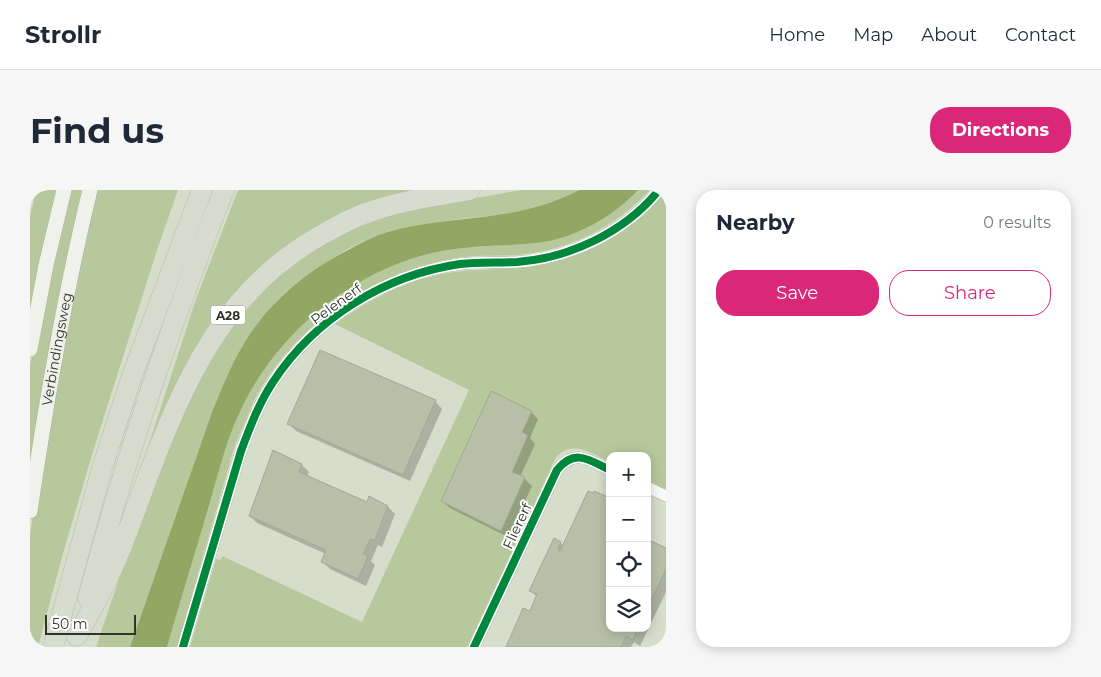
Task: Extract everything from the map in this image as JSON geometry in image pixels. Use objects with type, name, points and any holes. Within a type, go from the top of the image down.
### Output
[{"type":"highway","points":[[53,647],[102,468],[132,376],[202,190]]},
{"type":"highway","name":"A28","points":[[76,642],[98,560],[142,414],[168,337],[224,190]]},
{"type":"highway","name":"A28","points":[[76,642],[112,569],[153,461],[189,378],[205,348],[234,308],[267,273],[284,259],[302,246],[344,222],[391,206],[470,190]]},
{"type":"main road","name":"Verbindingsweg","points":[[30,349],[46,265],[64,190]]},
{"type":"main road","name":"Verbindingsweg","points":[[30,511],[57,346],[90,190]]},
{"type":"street","name":"Pelenerf","points":[[184,647],[241,451],[250,427],[273,383],[300,348],[332,318],[367,295],[402,279],[460,264],[516,262],[553,256],[569,251],[620,226],[645,205],[659,190]]},
{"type":"street","name":"Fliererf","points":[[474,647],[557,470],[570,458],[579,457],[606,468]]},
{"type":"street","points":[[651,489],[666,496]]},
{"type":"shaded area","points":[[36,190],[60,190],[30,330],[30,217]]},
{"type":"shaded area","points":[[67,190],[86,190],[30,483],[30,366],[44,291]]},
{"type":"shaded area","points":[[94,190],[178,190],[94,448],[38,647],[30,647],[30,536],[37,487]]},
{"type":"shaded area","points":[[238,190],[443,190],[281,256],[146,453],[196,299]]},
{"type":"shaded area","points":[[521,190],[579,190],[551,203],[529,209],[502,215],[414,226],[394,230],[372,238],[341,253],[305,277],[289,289],[272,306],[251,334],[233,364],[212,412],[130,647],[96,647],[122,570],[190,395],[199,376],[234,323],[279,276],[313,250],[354,229],[397,213]]},
{"type":"shaded area","points":[[579,190],[638,190],[604,218],[591,226],[564,237],[536,243],[442,251],[405,261],[378,272],[353,286],[329,303],[285,343],[267,365],[251,390],[234,426],[222,459],[167,647],[130,647],[212,412],[239,353],[250,334],[282,296],[307,275],[335,257],[378,235],[420,225],[511,213],[545,205]]},
{"type":"shaded area","points":[[638,190],[650,190],[622,215],[606,226],[573,242],[536,253],[456,258],[425,265],[395,275],[366,289],[339,306],[314,325],[291,347],[255,399],[235,445],[177,647],[167,647],[223,459],[238,416],[251,390],[267,365],[306,322],[353,286],[378,272],[405,261],[449,250],[544,241],[580,229],[601,219],[629,199]]},
{"type":"shaded area","points":[[666,191],[666,489],[651,482],[651,452],[606,452],[606,460],[582,450],[568,449],[561,453],[555,459],[467,647],[190,647],[216,559],[221,560],[222,556],[362,622],[469,390],[335,324],[386,293],[413,282],[461,271],[539,265],[580,253],[618,234],[652,207]]},
{"type":"building","points":[[320,350],[436,400],[403,475],[287,424]]},
{"type":"building","points":[[491,391],[532,411],[522,432],[528,435],[512,472],[525,477],[501,531],[441,501]]},
{"type":"building","points":[[273,450],[302,464],[299,472],[367,502],[369,496],[388,506],[375,540],[370,539],[363,554],[368,556],[358,579],[321,562],[326,550],[249,516]]},
{"type":"building","points":[[588,491],[593,493],[594,491],[606,496],[606,632],[636,632],[633,640],[626,636],[621,647],[506,647],[523,608],[530,611],[537,594],[529,591],[554,538],[561,542],[558,550],[560,551]]},
{"type":"building","points":[[651,541],[666,548],[666,569],[651,601]]},
{"type":"cycle path","points":[[183,647],[241,451],[251,424],[273,382],[309,338],[354,303],[379,289],[405,278],[460,264],[517,262],[557,255],[576,249],[613,230],[630,218],[659,190]]},
{"type":"cycle path","points":[[474,647],[557,470],[570,459],[576,458],[589,460],[606,468]]}]
